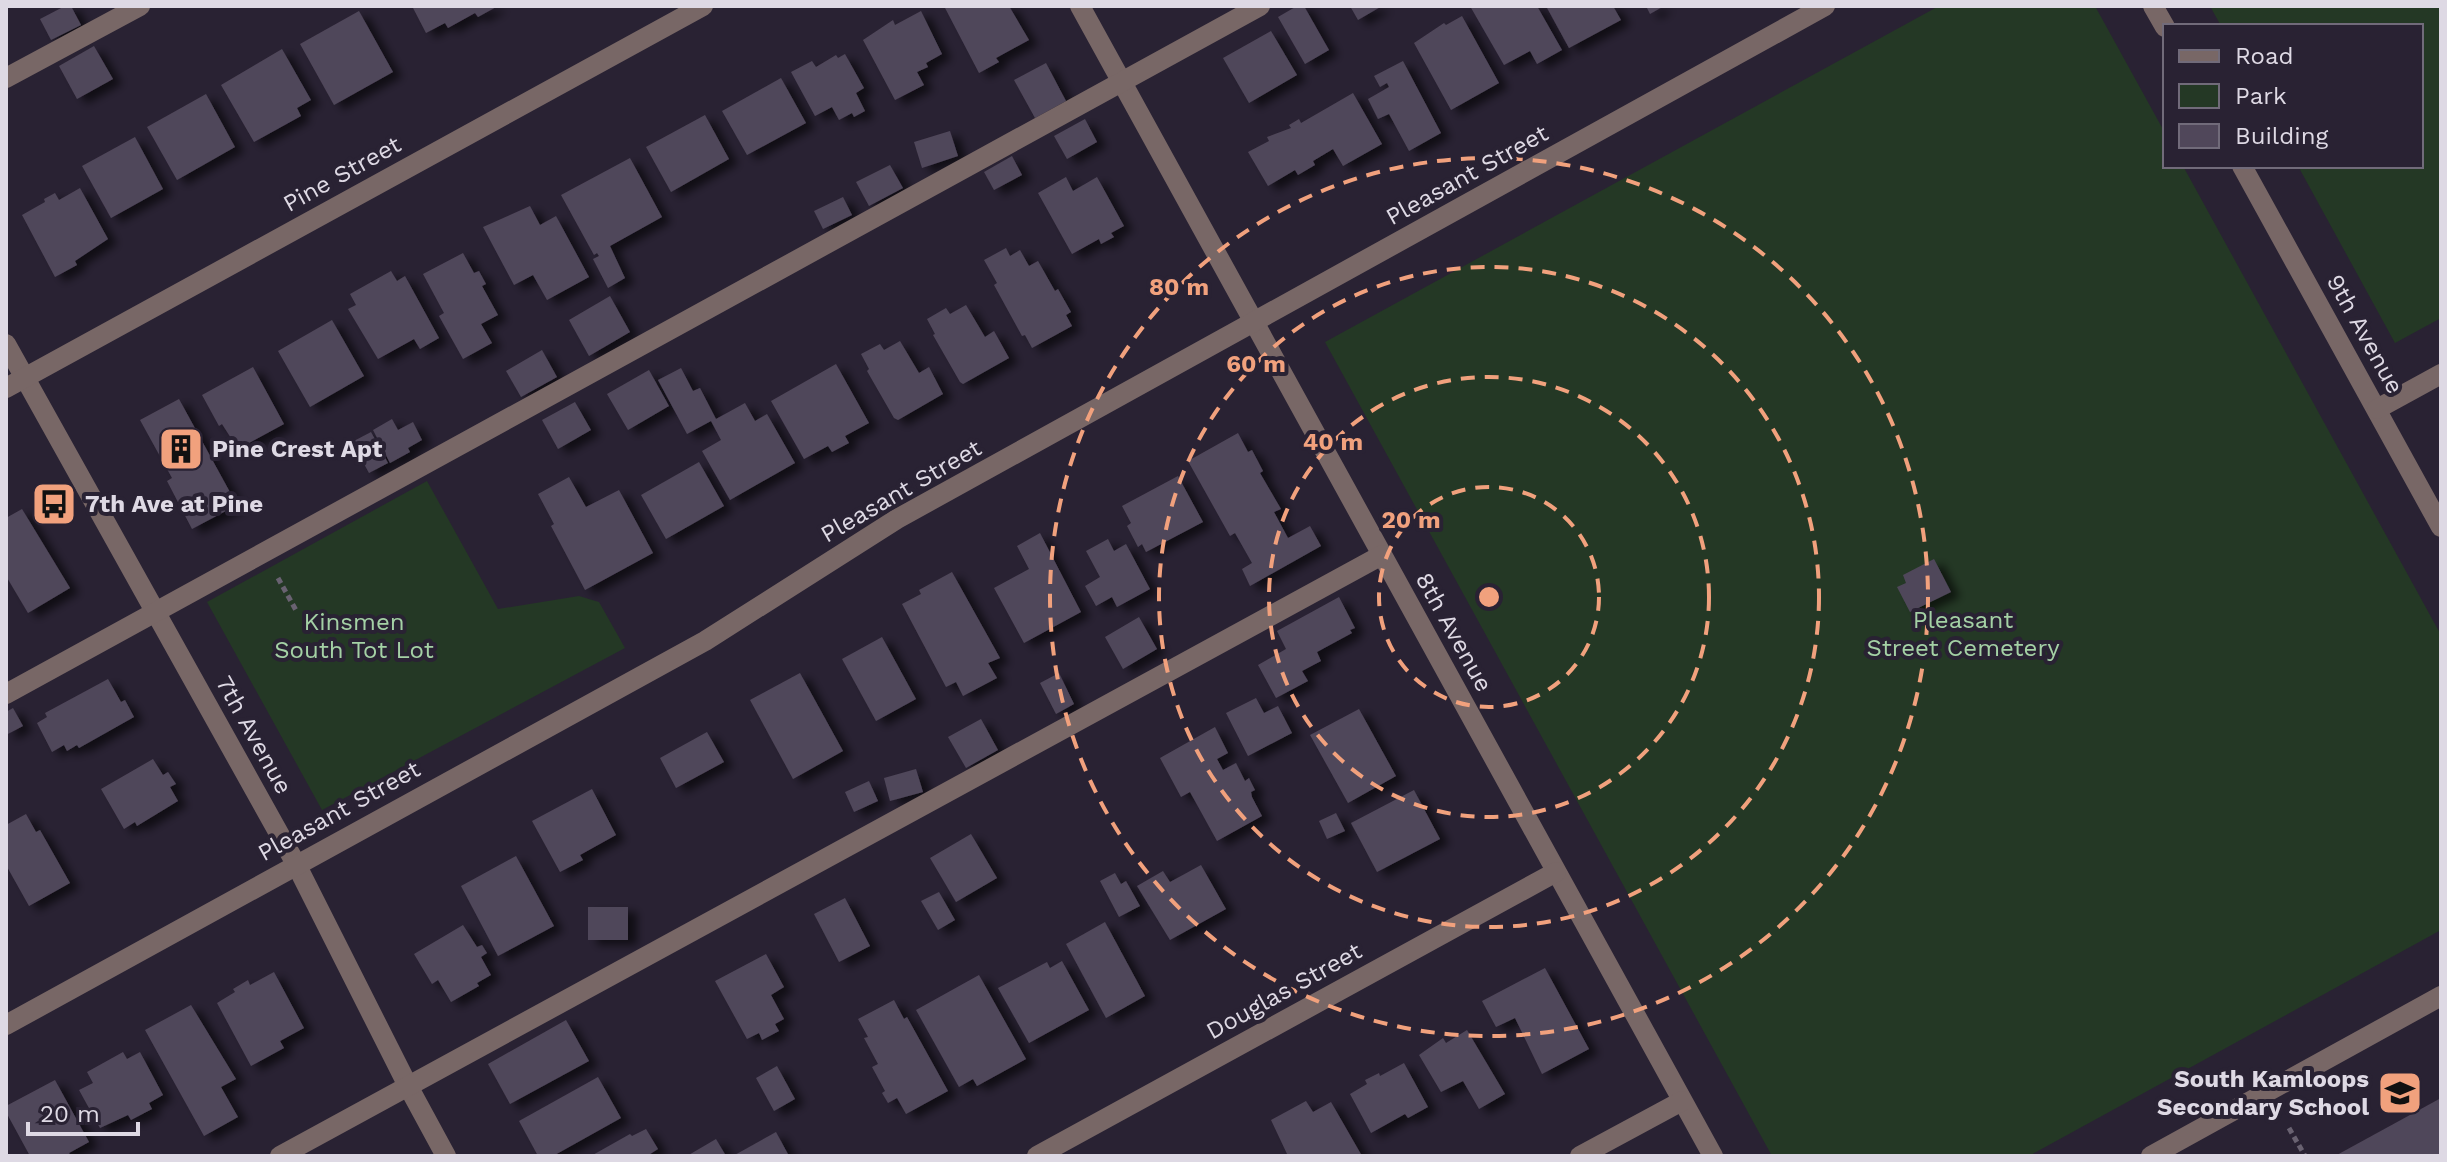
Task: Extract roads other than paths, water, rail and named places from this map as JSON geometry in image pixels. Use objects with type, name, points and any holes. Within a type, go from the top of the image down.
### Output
[{"type":"street","points":[[6,78],[140,6]]},
{"type":"street","name":"Pine Street","points":[[6,388],[703,6]]},
{"type":"street","name":"8th Avenue","points":[[1080,6],[1713,1156]]},
{"type":"street","points":[[6,694],[1260,6]]},
{"type":"street","name":"Pleasant Street","points":[[6,1025],[705,641],[897,519],[1825,6]]},
{"type":"street","points":[[2153,6],[2163,24]]},
{"type":"street","name":"9th Avenue","points":[[2243,168],[2441,527]]},
{"type":"street","name":"7th Avenue","points":[[6,344],[296,864],[446,1156]]},
{"type":"street","points":[[2377,409],[2441,374]]},
{"type":"street","points":[[280,1156],[1382,555]]},
{"type":"street","name":"Douglas Street","points":[[1037,1156],[1556,872]]},
{"type":"street","points":[[2151,1156],[2441,996]]},
{"type":"street","points":[[1580,1156],[1682,1101]]},
{"type":"place","name":"Pine Crest Apt","points":[[181,449]]},
{"type":"place","name":"7th Ave at Pine","points":[[54,504]]},
{"type":"place","name":"South Kamloops Secondary School","points":[[2400,1093]]},
{"type":"park label","name":"Pleasant Street Cemetery","points":[[1963,634]]},
{"type":"park label","name":"Kinsmen South Tot Lot","points":[[354,636]]}]
